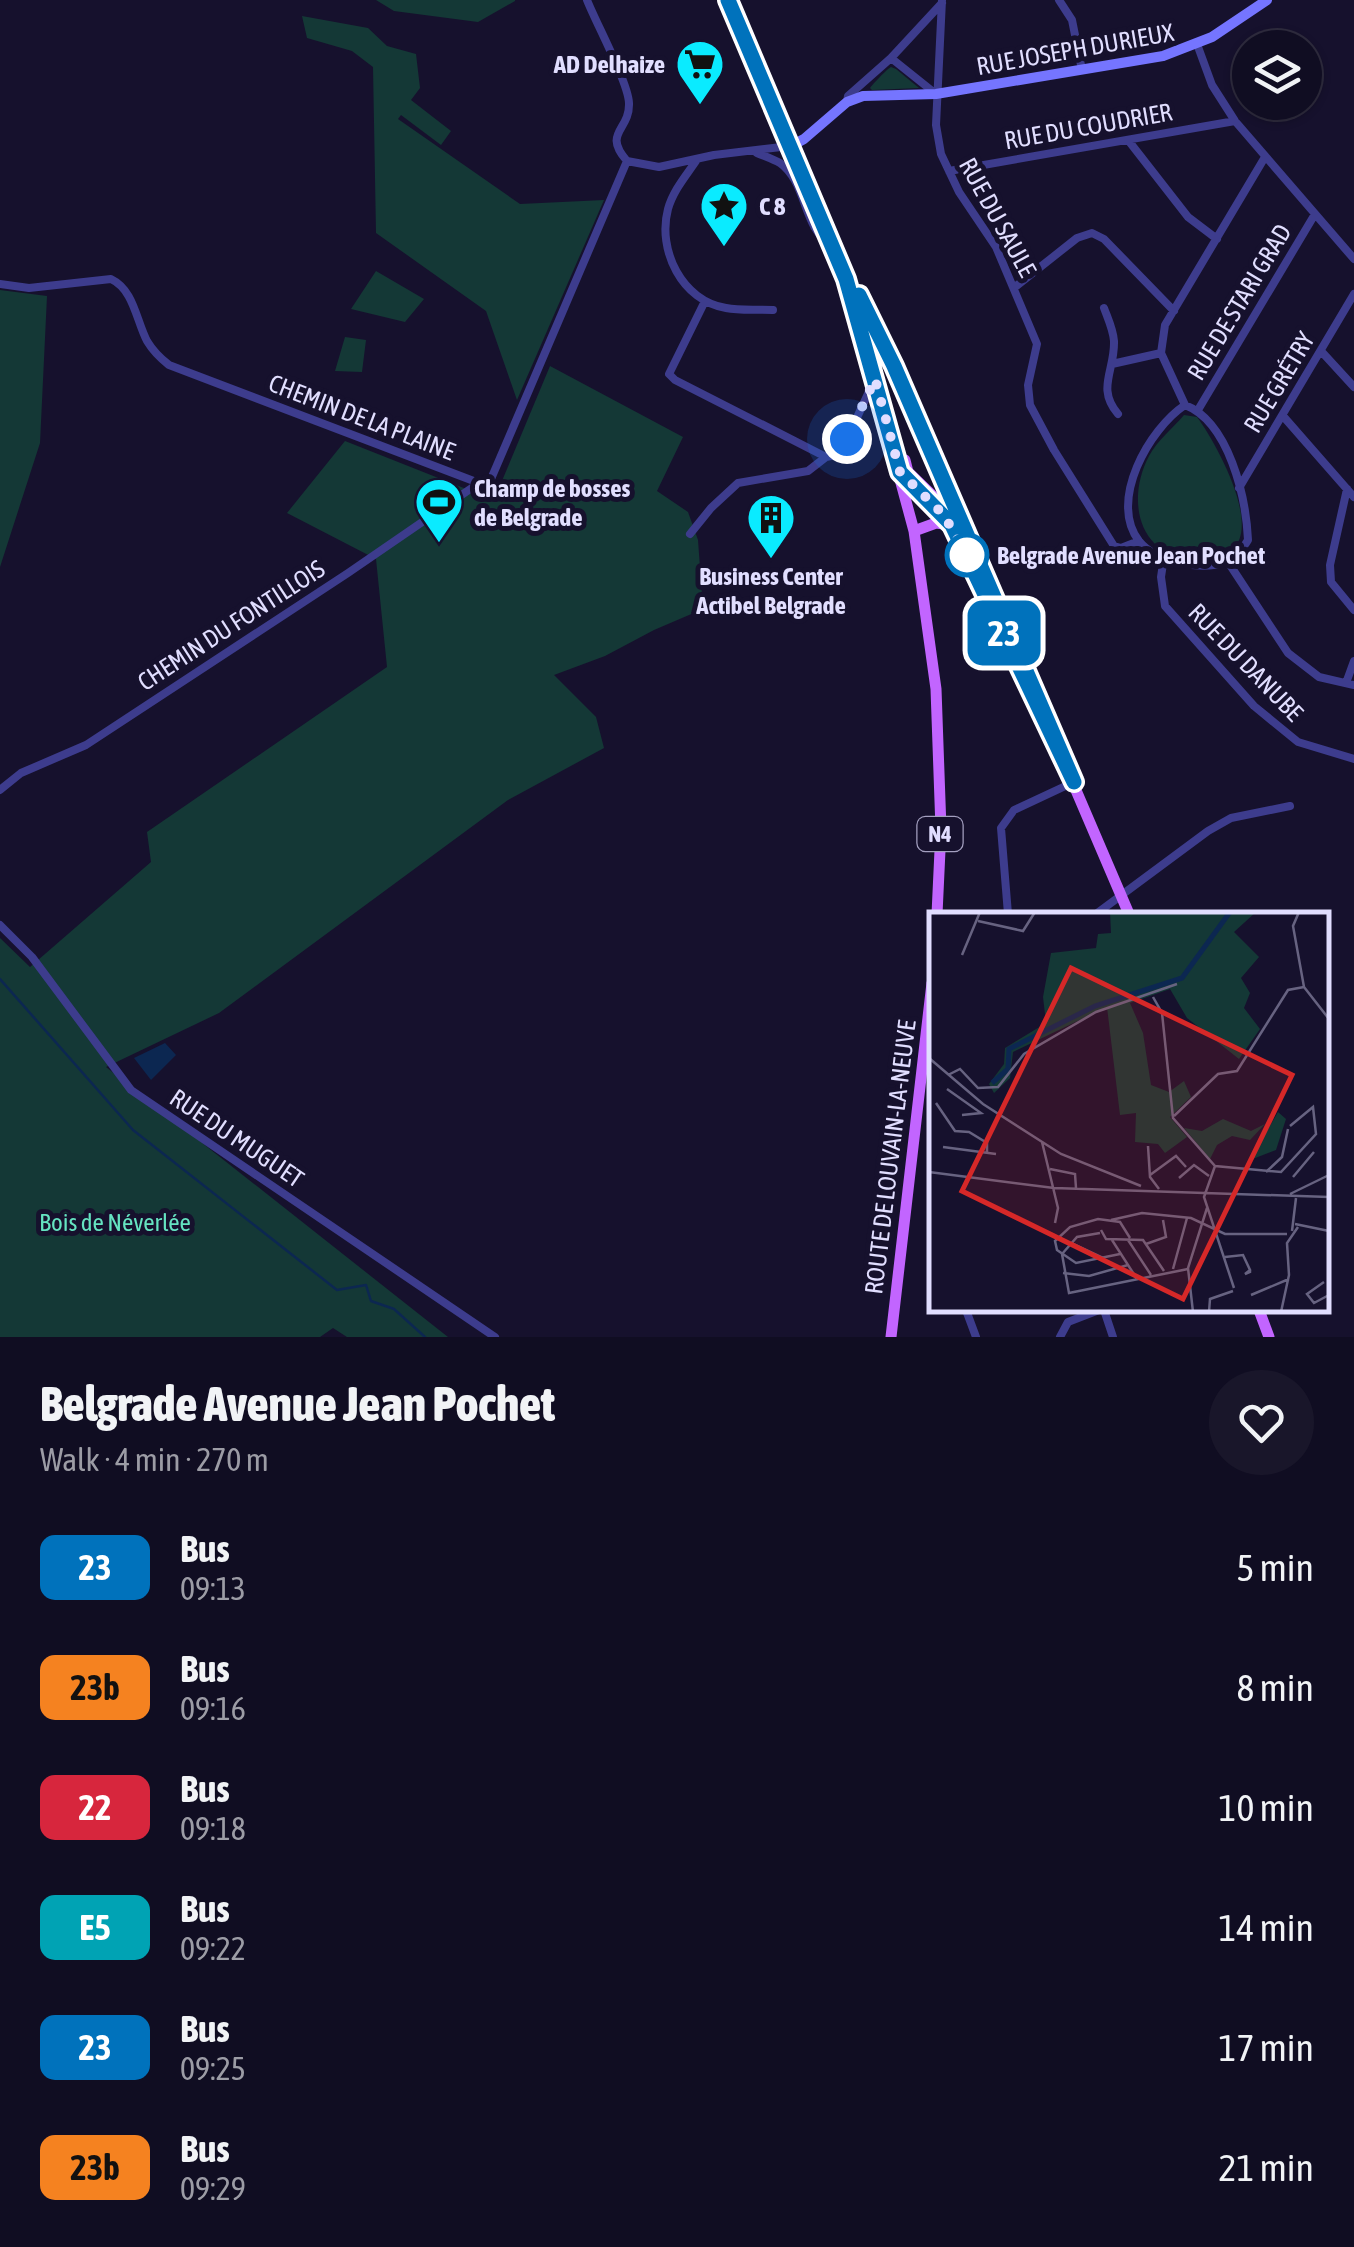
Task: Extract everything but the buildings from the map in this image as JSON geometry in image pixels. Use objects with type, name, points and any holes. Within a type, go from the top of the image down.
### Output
[{"type":"main road","name":"N4","points":[[728,0],[846,279],[914,531],[936,690],[940,829],[937,912]]},
{"type":"main road","points":[[891,435],[899,443],[908,472],[957,525],[1128,912]]},
{"type":"main road","points":[[900,472],[957,525],[961,542],[1074,782]]},
{"type":"main road","points":[[914,531],[936,523],[957,525]]},
{"type":"main road","name":"ROUTE DE LOUVAIN-LA-NEUVE","points":[[892,1337],[928,1066]]},
{"type":"main road","points":[[1260,1312],[1268,1337]]},
{"type":"street","points":[[587,0],[626,93],[628,111],[615,140],[616,148],[627,161],[659,167],[790,146],[804,139],[891,58],[943,2]]},
{"type":"street","points":[[1059,0],[1072,20],[1082,70]]},
{"type":"street","name":"RUE JOSEPH DURIEUX","points":[[846,102],[863,96],[936,94],[1163,56],[1197,44],[1267,0]]},
{"type":"street","name":"RUE DU SAULE","points":[[943,2],[936,94],[941,154],[996,246],[1036,344],[1028,385],[1030,405],[1114,546],[1121,548],[1140,541]]},
{"type":"street","points":[[1197,44],[1212,85],[1234,121],[1354,260]]},
{"type":"street","points":[[891,58],[936,94]]},
{"type":"street","name":"RUE DU COUDRIER","points":[[949,171],[1234,121]]},
{"type":"street","points":[[1128,140],[1188,217],[1217,239]]},
{"type":"street","points":[[753,151],[786,169],[819,238],[832,245]]},
{"type":"street","points":[[1184,405],[1152,438],[1137,465],[1130,492],[1130,523],[1140,541],[1174,562],[1228,562],[1248,540],[1238,489],[1223,444],[1198,410],[1184,405],[1160,353],[1161,340],[1174,311],[1265,157]]},
{"type":"street","name":"CHEMIN DE LA PLAINE","points":[[0,284],[29,288],[111,279],[128,292],[153,352],[169,365],[479,483],[491,478],[627,161]]},
{"type":"street","points":[[696,161],[672,196],[665,225],[672,265],[705,302],[725,308],[774,310]]},
{"type":"street","name":"RUE DE STARI GRAD","points":[[1198,410],[1315,214]]},
{"type":"street","points":[[1014,288],[1077,238],[1092,234],[1104,239],[1174,311]]},
{"type":"street","points":[[846,279],[859,295],[894,366],[957,525]]},
{"type":"street","name":"RUE GRÉTRY","points":[[1238,489],[1354,294]]},
{"type":"street","points":[[705,302],[669,374],[826,457]]},
{"type":"street","points":[[1104,308],[1112,329],[1112,364],[1106,387],[1108,401],[1118,414]]},
{"type":"street","points":[[1321,350],[1354,386]]},
{"type":"street","points":[[1112,364],[1160,353]]},
{"type":"street","points":[[690,534],[710,508],[738,483],[808,471],[826,457],[836,455],[875,379]]},
{"type":"street","points":[[1283,416],[1351,493],[1330,565],[1331,582],[1354,610]]},
{"type":"street","name":"CHEMIN DU FONTILLOIS","points":[[0,790],[21,774],[86,745],[479,483]]},
{"type":"street","name":"RUE DU DANUBE","points":[[1164,557],[1161,578],[1165,606],[1254,706],[1298,742],[1354,759]]},
{"type":"street","points":[[1228,562],[1288,653],[1319,678],[1350,684],[1354,661]]},
{"type":"street","points":[[1008,912],[1001,828],[1014,810],[1074,782]]},
{"type":"street","points":[[1099,912],[1219,824],[1251,812],[1290,806]]},
{"type":"street","name":"RUE DU MUGUET","points":[[0,925],[32,957],[132,1090],[495,1337]]},
{"type":"street","points":[[967,1312],[976,1337]]},
{"type":"street","points":[[1060,1337],[1068,1322],[1096,1312]]},
{"type":"street","points":[[1103,1312],[1113,1337]]},
{"type":"green space","points":[[376,0],[515,1],[478,22],[394,11]]},
{"type":"green space","points":[[302,16],[368,28],[387,46],[416,54],[420,88],[411,100],[451,131],[441,145],[401,115],[398,119],[520,204],[604,200],[517,400],[486,311],[376,233],[373,67],[352,51],[307,38]]},
{"type":"green space","points":[[891,67],[896,69],[919,88],[872,90]]},
{"type":"green space","points":[[376,271],[424,299],[405,322],[351,309]]},
{"type":"green space","points":[[0,290],[47,296],[40,443],[0,567]]},
{"type":"green space","points":[[345,337],[366,340],[362,372],[335,371]]},
{"type":"green space","name":"Bois de Néverlée","points":[[550,366],[683,437],[657,491],[688,512],[698,540],[703,609],[605,656],[554,675],[596,717],[604,748],[508,800],[219,1013],[106,1067],[448,1337],[347,1337],[333,1328],[320,1337],[0,1337],[0,938],[30,967],[151,862],[147,832],[387,667],[376,559],[287,513],[345,441],[494,500]]},
{"type":"green space","points":[[1184,415],[1197,417],[1205,429],[1224,463],[1239,503],[1240,538],[1232,550],[1222,555],[1182,557],[1165,551],[1143,527],[1138,493],[1142,474],[1149,456]]},
{"type":"water","points":[[165,1043],[176,1055],[151,1080],[134,1058]]},
{"type":"waterway","points":[[0,979],[133,1130],[337,1290],[366,1285],[371,1301],[394,1309],[425,1337]]},
{"type":"bus line","name":"23","points":[[728,0],[846,279],[900,472],[952,525],[1074,782],[894,366],[859,295]]},
{"type":"place","name":"AD Delhaize","points":[[700,106]]},
{"type":"place","name":"C 8","points":[[724,248]]},
{"type":"place","name":"Champ de bosses de Belgrade","points":[[439,544]]},
{"type":"place","name":"Belgrade Avenue Jean Pochet","points":[[967,555]]},
{"type":"place","name":"Business Center Actibel Belgrade","points":[[771,560]]},
{"type":"route","points":[[847,439],[875,379],[900,472],[952,525],[972,566],[967,555]]}]
